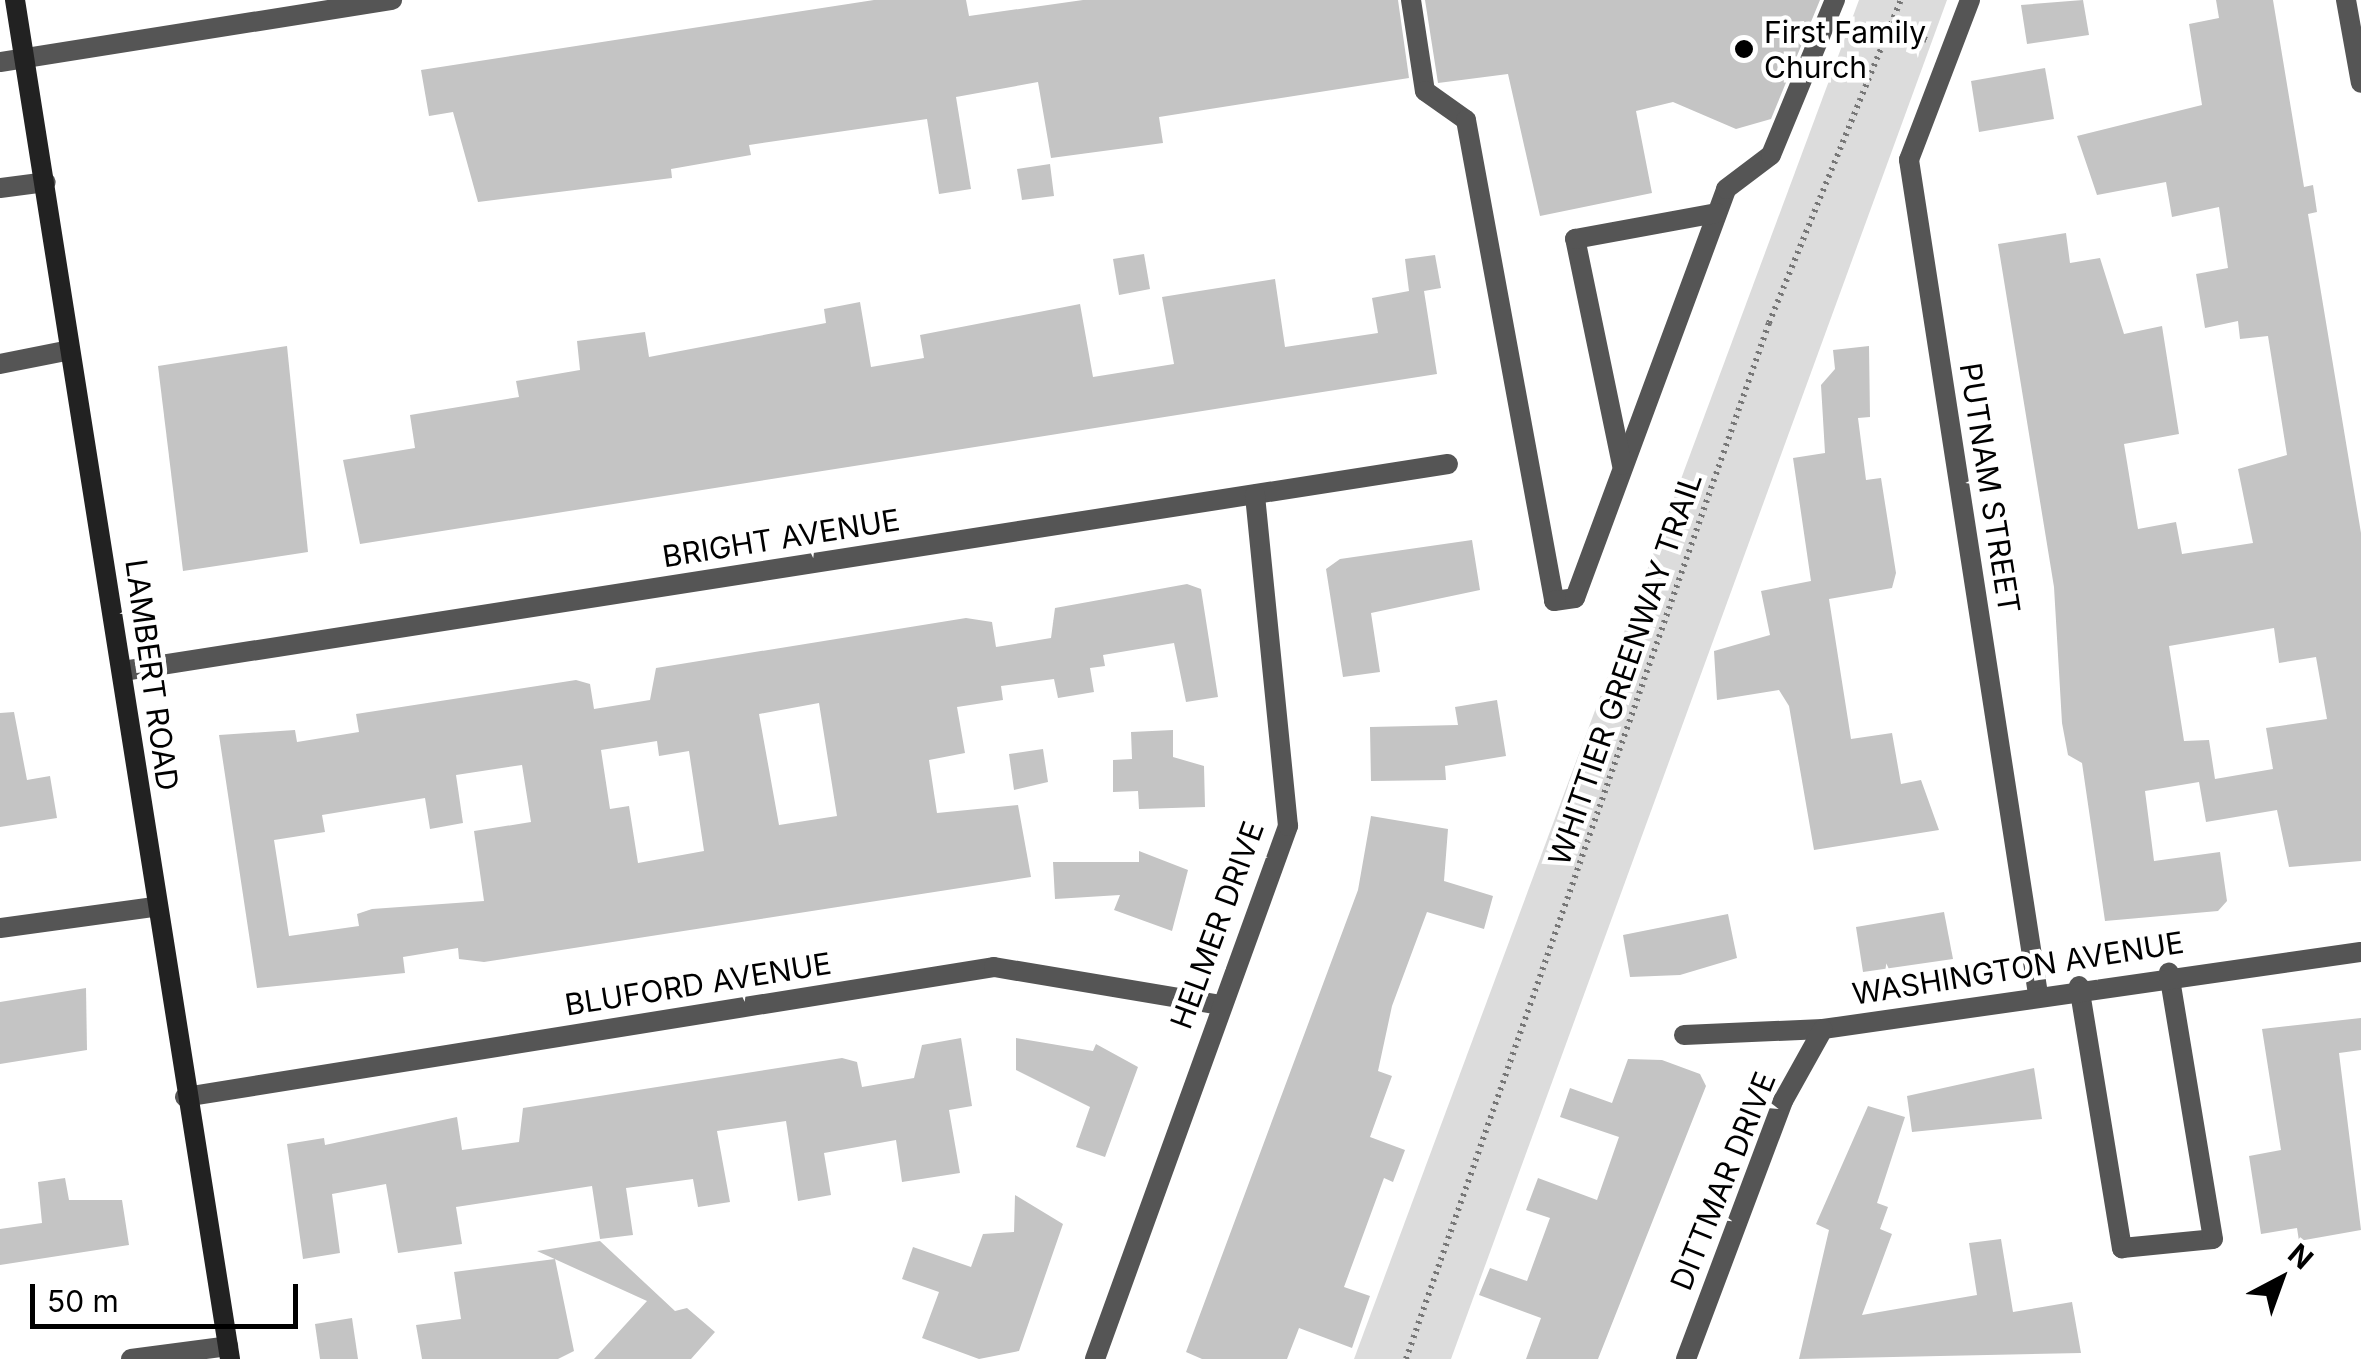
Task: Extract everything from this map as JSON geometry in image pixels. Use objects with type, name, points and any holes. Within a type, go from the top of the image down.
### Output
[{"type":"main road","name":"LAMBERT ROAD","points":[[15,0],[123,672],[153,907],[229,1352]]},
{"type":"street","points":[[0,62],[392,0]]},
{"type":"street","points":[[1410,0],[1425,91],[1466,120],[1554,601],[1574,598],[1726,189],[1772,155],[1835,0]]},
{"type":"street","name":"PUTNAM STREET","points":[[1970,0],[1909,160],[2038,994]]},
{"type":"street","points":[[2346,0],[2361,84]]},
{"type":"street","points":[[0,188],[46,182]]},
{"type":"street","points":[[1623,467],[1575,240],[1718,213]]},
{"type":"street","points":[[0,364],[70,350]]},
{"type":"street","name":"BRIGHT AVENUE","points":[[123,672],[1448,464]]},
{"type":"street","name":"HELMER DRIVE","points":[[1095,1359],[1288,826],[1255,495]]},
{"type":"street","points":[[0,928],[153,907]]},
{"type":"street","name":"WASHINGTON AVENUE","points":[[1684,1035],[1824,1029],[2169,973],[2361,952]]},
{"type":"street","name":"BLUFORD AVENUE","points":[[184,1097],[994,967],[1220,1005]]},
{"type":"street","points":[[2079,986],[2122,1248],[2214,1239],[2169,973]]},
{"type":"street","name":"DITTMAR DRIVE","points":[[1686,1359],[1783,1101],[1824,1029]]},
{"type":"street","points":[[130,1359],[229,1352]]},
{"type":"path","name":"WHITTIER GREENWAY TRAIL","points":[[1406,1359],[1770,322],[1901,0]]},
{"type":"path","points":[[1890,24],[1951,50]]},
{"type":"shaded area","points":[[1859,0],[1947,0],[1451,1359],[1354,1359]]},
{"type":"building","points":[[874,0],[966,0],[969,16],[1083,0],[1398,0],[1409,78],[1159,117],[1163,143],[1051,158],[1038,82],[956,97],[971,189],[939,194],[927,119],[749,145],[751,155],[671,169],[672,178],[478,202],[453,112],[429,116],[421,70]]},
{"type":"building","points":[[1425,0],[1820,0],[1771,119],[1736,129],[1673,102],[1636,111],[1652,193],[1540,216],[1508,74],[1438,83]]},
{"type":"building","points":[[2083,0],[2089,35],[2027,44],[2021,5]]},
{"type":"building","points":[[2216,0],[2273,0],[2304,187],[2313,185],[2317,212],[2308,214],[2361,533],[2361,861],[2289,867],[2277,810],[2206,822],[2199,782],[2145,791],[2154,861],[2220,852],[2227,901],[2218,911],[2105,921],[2082,763],[2068,755],[2062,723],[2054,587],[1998,244],[2066,233],[2070,263],[2100,258],[2124,334],[2162,326],[2179,434],[2124,444],[2138,529],[2176,522],[2182,554],[2253,543],[2238,469],[2287,455],[2268,336],[2240,339],[2238,321],[2205,328],[2196,274],[2228,268],[2219,207],[2172,217],[2166,182],[2097,195],[2077,136],[2202,105],[2189,24],[2219,18]],"holes":[[[2274,628],[2279,663],[2316,657],[2327,719],[2266,728],[2273,769],[2215,779],[2209,740],[2184,741],[2169,646]]]},
{"type":"building","points":[[2045,68],[2054,119],[1979,132],[1971,81]]},
{"type":"building","points":[[1050,164],[1054,196],[1022,200],[1017,169]]},
{"type":"building","points":[[1144,254],[1150,289],[1119,295],[1113,259]]},
{"type":"building","points":[[1435,255],[1441,288],[1424,291],[1437,374],[360,544],[343,460],[415,448],[410,415],[519,397],[516,381],[580,370],[577,341],[645,332],[649,357],[826,323],[824,309],[860,302],[871,367],[924,358],[920,335],[1080,304],[1093,377],[1174,364],[1162,297],[1275,279],[1285,347],[1378,333],[1372,298],[1409,291],[1405,259]]},
{"type":"building","points":[[287,346],[308,552],[183,571],[158,366]]},
{"type":"building","points":[[1869,346],[1870,417],[1858,418],[1866,480],[1881,478],[1896,573],[1892,588],[1829,599],[1851,739],[1892,733],[1901,784],[1921,780],[1939,830],[1814,850],[1789,706],[1779,690],[1717,700],[1714,651],[1770,635],[1761,591],[1811,581],[1793,458],[1825,453],[1821,385],[1835,369],[1833,350]]},
{"type":"building","points":[[1472,540],[1480,590],[1371,613],[1380,672],[1343,677],[1326,569],[1340,559]]},
{"type":"building","points":[[1187,584],[1201,589],[1218,697],[1186,702],[1174,643],[1103,655],[1105,666],[1090,668],[1094,692],[1058,698],[1054,679],[1001,686],[1003,700],[957,707],[965,753],[929,760],[937,813],[1018,805],[1031,877],[484,962],[459,959],[458,948],[403,957],[405,973],[257,988],[219,735],[295,730],[297,742],[359,732],[356,714],[576,680],[590,684],[594,709],[650,700],[656,668],[966,618],[992,622],[996,647],[1051,638],[1055,608]],"holes":[[[819,703],[837,816],[779,825],[759,714]],[[657,741],[659,756],[689,751],[704,851],[638,863],[629,806],[610,809],[601,750]],[[522,765],[531,822],[474,831],[484,901],[372,909],[357,914],[359,926],[289,936],[274,840],[325,832],[322,815],[425,798],[430,829],[463,823],[456,775]]]},
{"type":"building","points":[[1497,700],[1506,756],[1445,766],[1446,780],[1371,781],[1370,727],[1458,725],[1455,707]]},
{"type":"building","points":[[14,712],[27,780],[50,776],[57,818],[0,827],[0,713]]},
{"type":"building","points":[[1173,730],[1173,757],[1204,766],[1205,807],[1139,809],[1138,791],[1113,792],[1113,760],[1132,759],[1131,732]]},
{"type":"building","points":[[1043,749],[1048,782],[1014,790],[1009,754]]},
{"type":"building","points":[[1371,816],[1448,829],[1444,881],[1493,896],[1484,929],[1427,912],[1392,1006],[1378,1071],[1392,1076],[1370,1137],[1405,1150],[1393,1182],[1384,1178],[1344,1287],[1370,1296],[1352,1348],[1299,1328],[1287,1359],[1202,1359],[1186,1352],[1358,890]]},
{"type":"building","points":[[1139,851],[1188,870],[1172,931],[1114,910],[1120,895],[1055,899],[1053,862],[1139,862]]},
{"type":"building","points":[[1944,912],[1953,959],[1863,972],[1856,927]]},
{"type":"building","points":[[1728,914],[1737,958],[1680,975],[1630,977],[1623,935]]},
{"type":"building","points":[[86,988],[87,1050],[0,1064],[0,1002]]},
{"type":"building","points":[[2361,1018],[2361,1050],[2339,1053],[2361,1230],[2299,1241],[2297,1228],[2261,1234],[2249,1156],[2281,1150],[2262,1029]]},
{"type":"building","points":[[961,1038],[972,1106],[949,1110],[960,1173],[902,1182],[896,1140],[824,1153],[831,1195],[798,1201],[786,1121],[717,1131],[730,1202],[698,1207],[693,1179],[626,1188],[633,1235],[600,1239],[592,1186],[456,1207],[462,1244],[398,1253],[386,1184],[332,1194],[340,1253],[303,1259],[287,1144],[324,1138],[325,1145],[457,1117],[462,1150],[519,1142],[523,1108],[842,1058],[857,1062],[862,1087],[914,1078],[922,1045]]},
{"type":"building","points":[[1016,1038],[1093,1051],[1096,1044],[1138,1067],[1105,1157],[1076,1147],[1090,1107],[1016,1070]]},
{"type":"building","points":[[1628,1059],[1662,1060],[1700,1074],[1706,1086],[1598,1359],[1526,1359],[1541,1318],[1479,1295],[1490,1268],[1527,1281],[1550,1218],[1526,1210],[1538,1178],[1597,1200],[1619,1137],[1560,1117],[1570,1088],[1612,1103]]},
{"type":"building","points":[[2034,1068],[2042,1119],[1912,1132],[1907,1096]]},
{"type":"building","points":[[1868,1106],[1905,1117],[1877,1203],[1888,1207],[1880,1229],[1892,1234],[1862,1315],[1977,1295],[1969,1243],[2001,1239],[2013,1312],[2072,1302],[2081,1353],[1799,1359],[1829,1230],[1816,1224]]},
{"type":"building","points":[[65,1178],[69,1200],[122,1200],[129,1245],[0,1265],[0,1229],[42,1223],[38,1182]]},
{"type":"building","points":[[1015,1195],[1063,1224],[1019,1351],[979,1359],[922,1338],[939,1292],[902,1279],[913,1247],[971,1267],[983,1234],[1014,1232]]},
{"type":"building","points":[[600,1241],[675,1311],[687,1308],[715,1332],[691,1359],[594,1359],[647,1301],[537,1251]]},
{"type":"building","points":[[555,1259],[574,1351],[558,1359],[422,1359],[416,1325],[461,1319],[454,1272]]},
{"type":"building","points":[[352,1318],[358,1359],[320,1359],[315,1324]]},
{"type":"place","name":"First Family Church","points":[[1744,49]]}]
